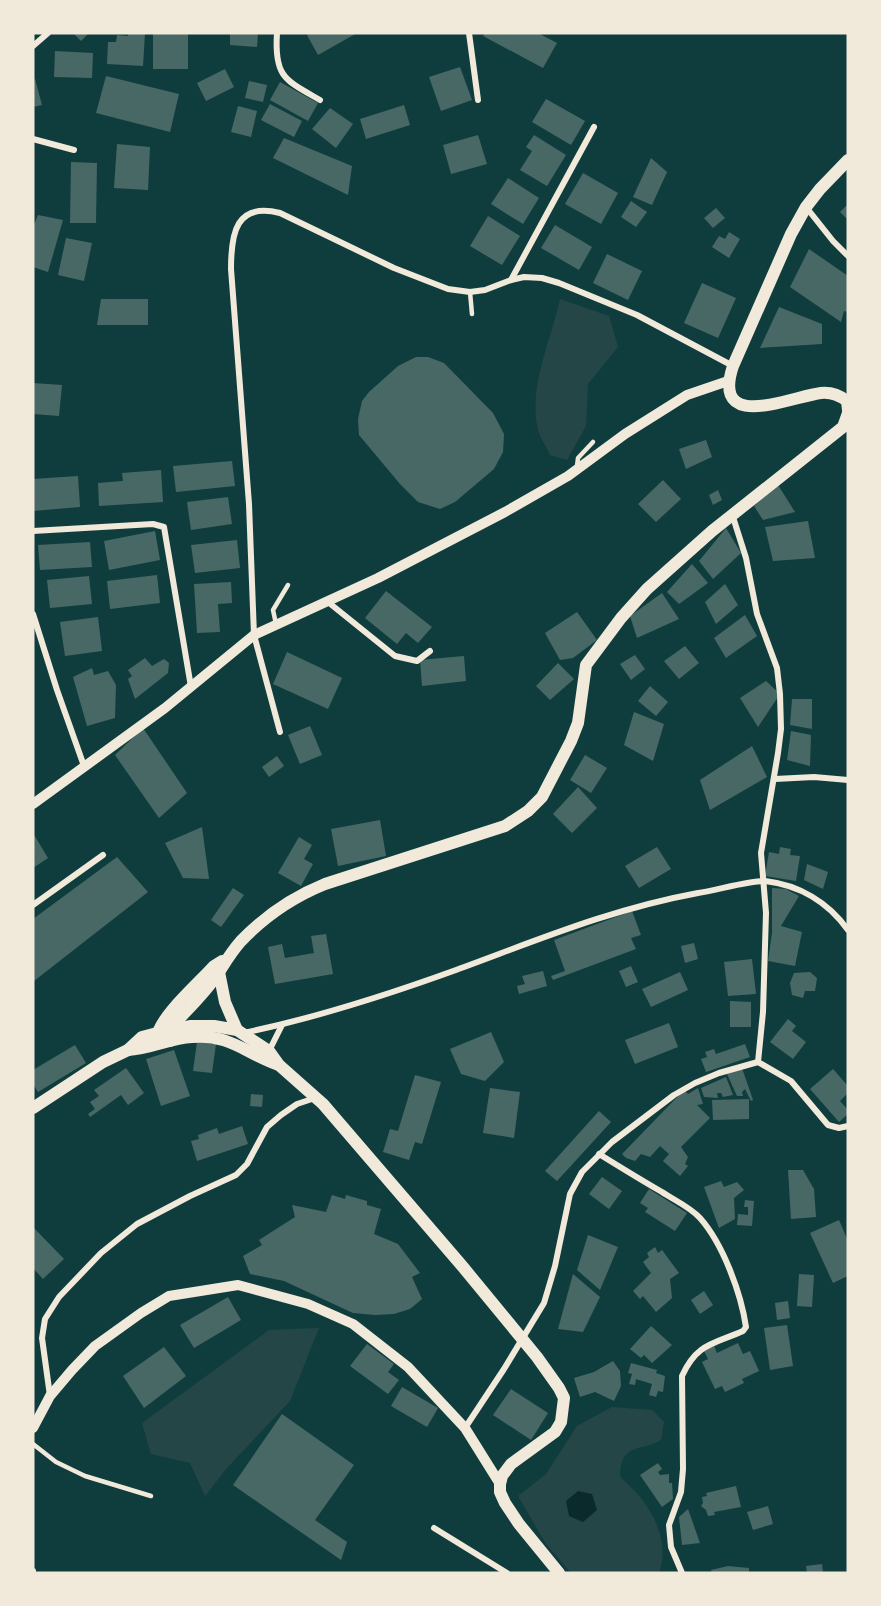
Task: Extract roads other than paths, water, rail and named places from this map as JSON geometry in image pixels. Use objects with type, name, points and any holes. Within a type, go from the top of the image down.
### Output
[{"type":"main road","points":[[163,1037],[219,972],[226,959],[241,941],[265,920],[304,893],[325,884],[505,826],[528,811],[542,797],[572,741],[581,712],[586,665],[621,618],[647,589],[732,514],[843,428],[848,411],[847,402],[839,395],[823,393],[753,407],[738,402],[729,394],[728,381],[791,234],[806,207],[848,160]]},
{"type":"main road","points":[[163,1037],[163,1022],[214,966],[226,959]]},
{"type":"main road","points":[[219,972],[225,1002],[240,1031],[316,1098],[463,1266],[537,1357],[564,1398],[561,1422],[555,1432],[511,1464],[502,1476],[500,1484],[500,1492],[505,1503],[559,1573]]},
{"type":"main road","points":[[163,1037],[191,1026],[214,1026],[240,1031]]},
{"type":"main road","points":[[33,1108],[104,1062],[128,1050],[142,1037],[213,1038],[236,1043],[267,1055]]},
{"type":"street","points":[[33,46],[48,33]]},
{"type":"street","points":[[277,33],[278,66],[283,76],[291,84],[320,100]]},
{"type":"street","points":[[469,33],[478,100]]},
{"type":"street","points":[[511,280],[594,128]]},
{"type":"street","points":[[33,139],[74,150]]},
{"type":"street","points":[[806,207],[848,256]]},
{"type":"street","points":[[280,732],[254,635],[249,504],[231,269],[234,232],[242,218],[253,211],[266,209],[280,213],[394,268],[448,289],[470,292],[485,290],[524,277],[559,283],[637,315],[733,366]]},
{"type":"street","points":[[33,804],[191,687],[254,635],[447,543],[577,470],[626,434],[687,395],[728,381]]},
{"type":"street","points":[[732,514],[746,558],[757,614],[779,679],[781,729],[775,779],[761,854],[766,913],[763,1012],[758,1062]]},
{"type":"street","points":[[33,531],[153,524],[164,527],[191,687]]},
{"type":"street","points":[[328,601],[395,656],[417,661],[430,651]]},
{"type":"street","points":[[33,614],[84,766]]},
{"type":"street","points":[[775,779],[814,777],[848,780]]},
{"type":"street","points":[[33,905],[103,855]]},
{"type":"street","points":[[240,1031],[282,1025],[358,1004],[572,926],[629,908],[762,881],[789,886],[809,894],[825,904],[848,930]]},
{"type":"street","points":[[267,1055],[282,1025]]},
{"type":"street","points":[[465,1428],[504,1370],[544,1303],[555,1266],[570,1194],[582,1172],[599,1154],[684,1089],[719,1073],[758,1062],[791,1081],[828,1125],[839,1128],[848,1126]]},
{"type":"street","points":[[50,1396],[42,1338],[45,1318],[59,1298],[101,1253],[137,1224],[236,1175],[247,1164],[267,1127],[297,1104],[316,1098]]},
{"type":"street","points":[[599,1154],[699,1217],[711,1233],[729,1269],[746,1328],[698,1352],[682,1376],[683,1469],[681,1492],[669,1525],[671,1547],[682,1573]]},
{"type":"street","points":[[33,1428],[50,1396],[95,1346],[141,1313],[169,1296],[238,1285],[308,1304],[353,1324],[408,1367],[465,1428],[500,1484]]},
{"type":"street","points":[[434,1528],[507,1573]]},
{"type":"lane","points":[[470,292],[472,314]]},
{"type":"lane","points":[[577,470],[578,458],[593,442]]},
{"type":"lane","points":[[276,624],[273,610],[288,585]]},
{"type":"lane","points":[[33,1444],[56,1462],[85,1476],[151,1496]]}]
